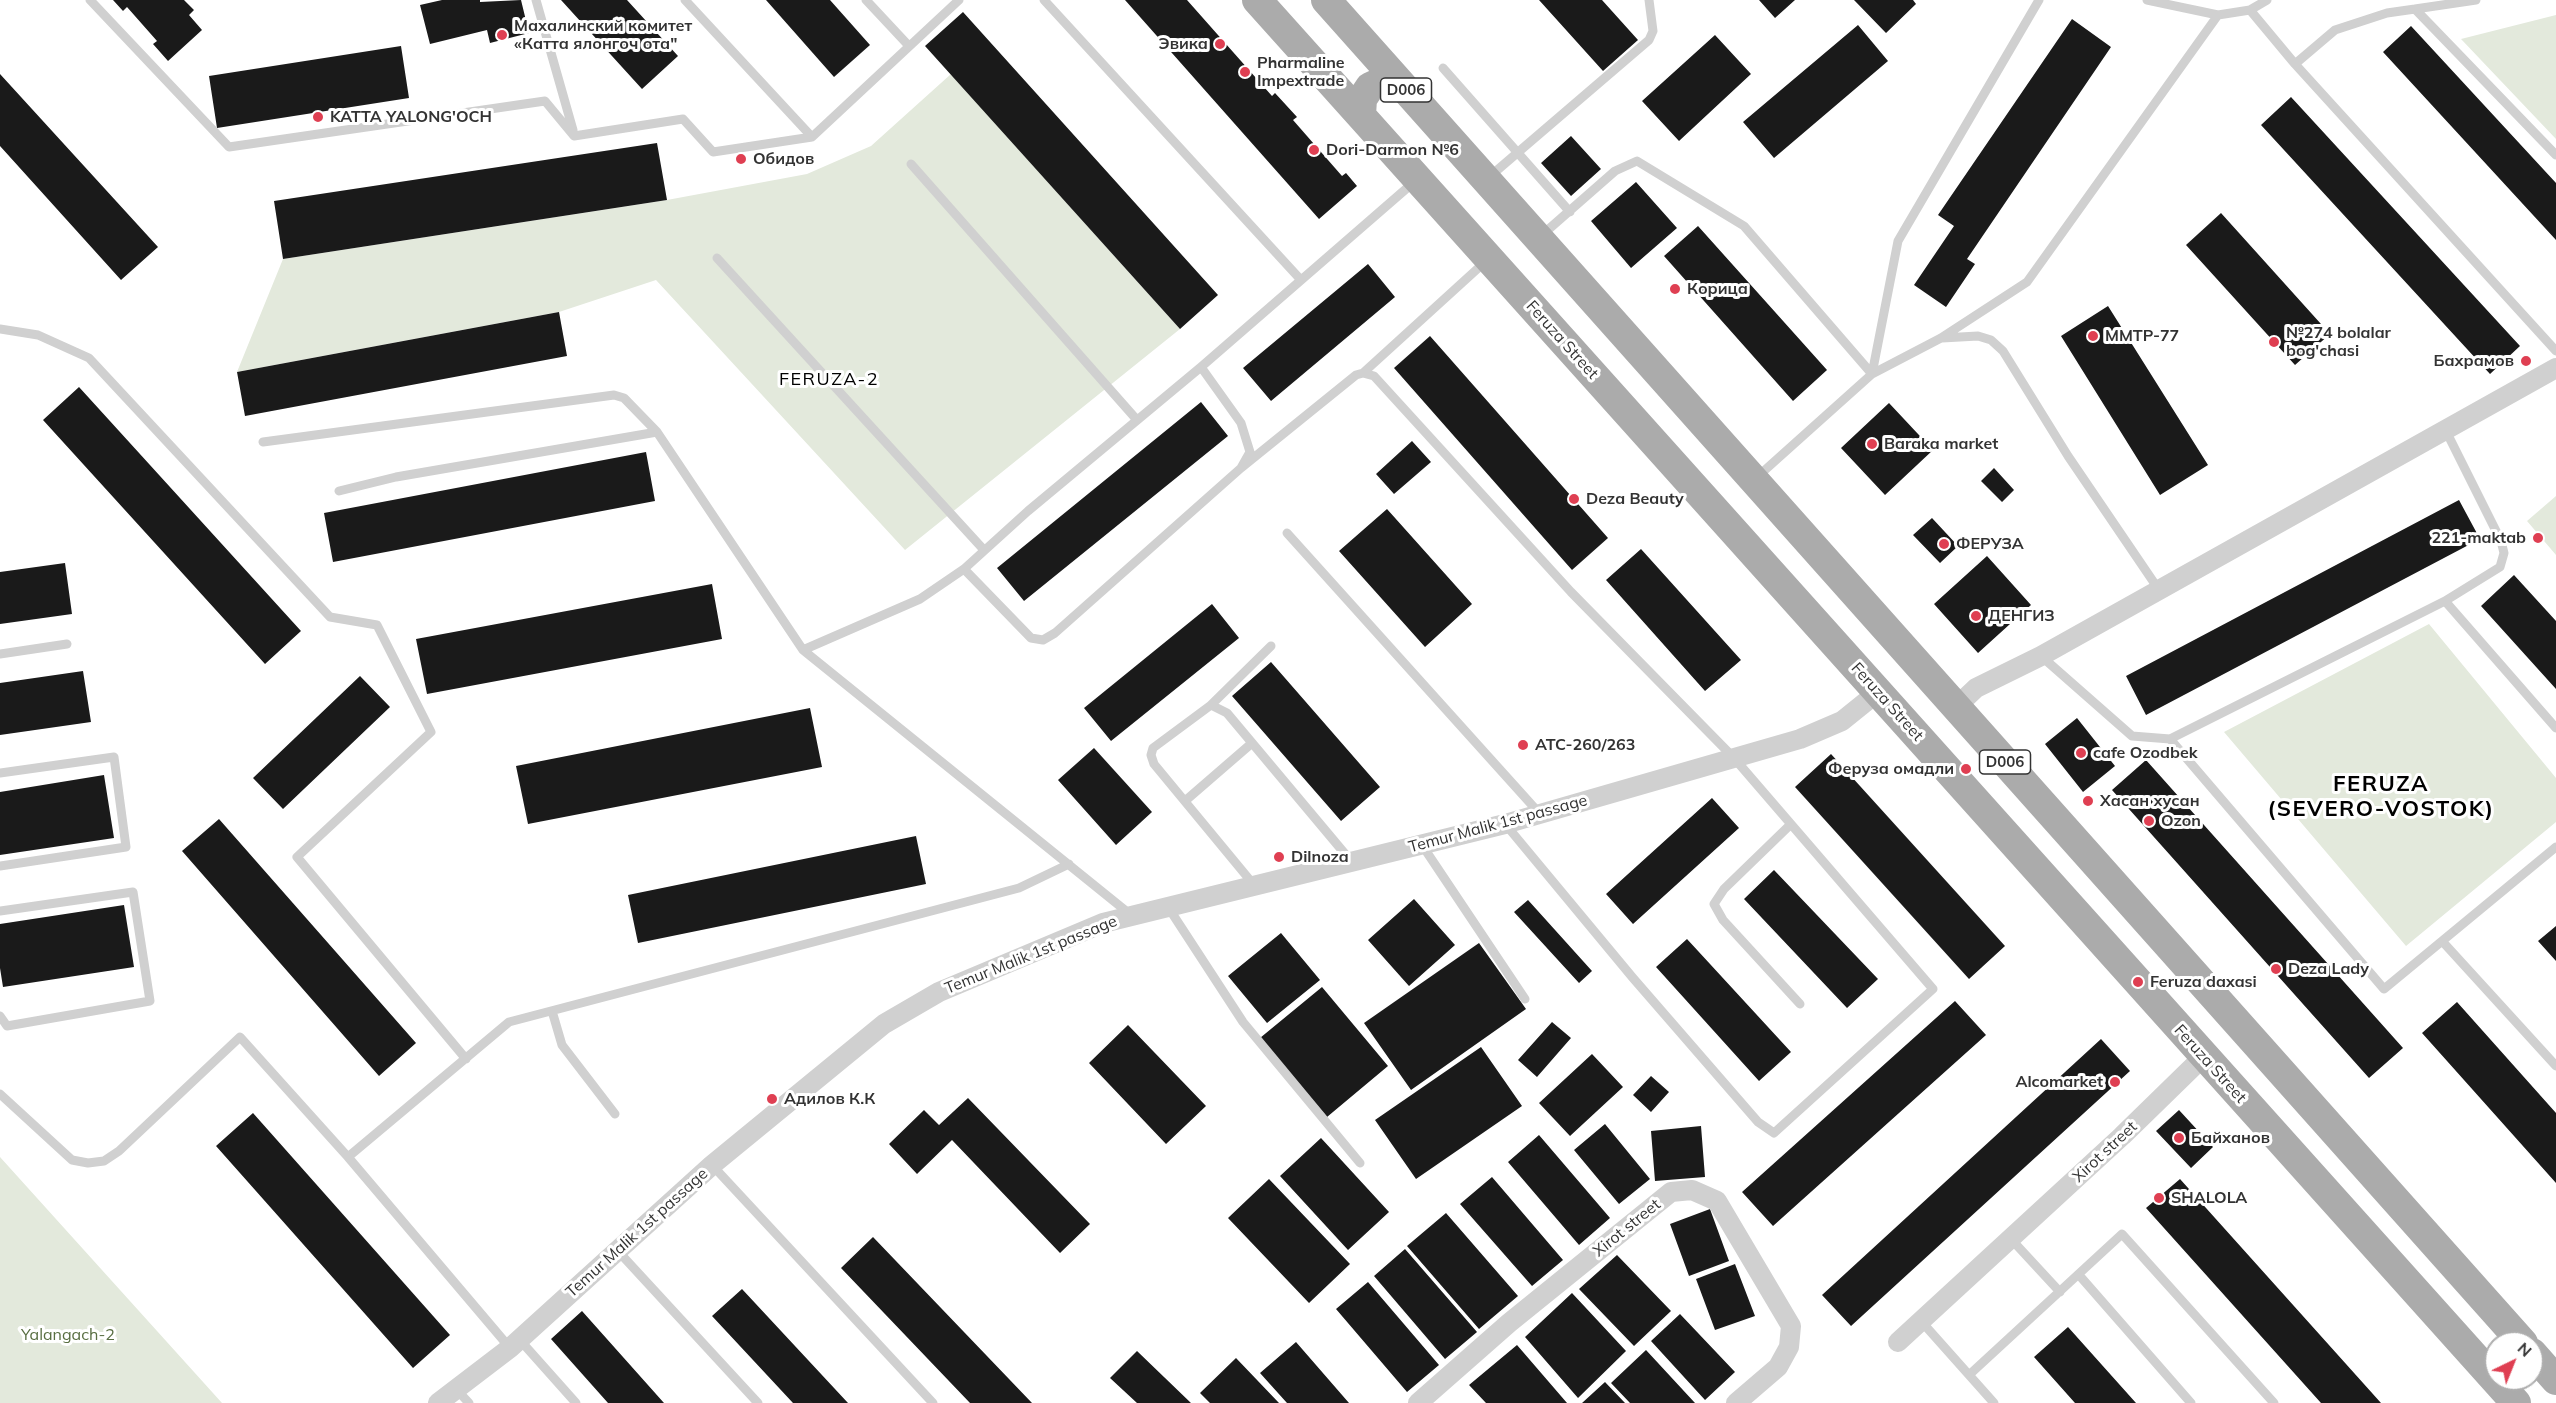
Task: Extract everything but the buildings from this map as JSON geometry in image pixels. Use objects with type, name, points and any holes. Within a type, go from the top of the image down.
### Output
[{"type":"main road","name":"Feruza Street","points":[[1257,0],[2203,1057],[2388,1260],[2507,1400]]},
{"type":"main road","name":"D006","points":[[1326,0],[2512,1331]]},
{"type":"main road","points":[[1361,116],[1362,99],[1370,87],[1383,81],[1400,83]]},
{"type":"main road","points":[[2388,1260],[2400,1258],[2412,1252],[2419,1242],[2422,1230]]},
{"type":"main road","points":[[2544,1366],[2556,1380]]},
{"type":"street","points":[[1956,707],[1976,688],[2041,656],[2556,368]]},
{"type":"street","name":"Temur Malik 1st passage","points":[[438,1403],[463,1396],[514,1344],[712,1165],[884,1024],[910,1008],[1003,964],[1103,923],[1505,824],[1800,739],[1842,721],[1878,692]]},
{"type":"street","name":"Xirot street","points":[[1898,1342],[2122,1136],[2203,1057]]},
{"type":"street","name":"Xirot street","points":[[1418,1403],[1509,1323],[1671,1192],[1692,1190],[1717,1201],[1791,1326],[1789,1347],[1778,1367],[1736,1403]]},
{"type":"lane","points":[[90,0],[229,147],[545,101],[574,136]]},
{"type":"lane","points":[[536,0],[574,136]]},
{"type":"lane","points":[[685,0],[812,136]]},
{"type":"lane","points":[[866,0],[909,46]]},
{"type":"lane","points":[[574,136],[683,118],[713,152],[812,136],[959,0]]},
{"type":"lane","points":[[1044,0],[1301,280]]},
{"type":"lane","points":[[1486,180],[1649,40],[1653,31],[1648,0]]},
{"type":"lane","points":[[1872,374],[1898,242],[2039,0]]},
{"type":"lane","points":[[2147,0],[2218,15],[2250,10],[2267,0]]},
{"type":"lane","points":[[2295,64],[2335,30],[2387,13],[2476,0]]},
{"type":"lane","points":[[2415,9],[2556,155]]},
{"type":"lane","points":[[2250,10],[2295,64],[2556,351]]},
{"type":"lane","points":[[1754,480],[1872,374],[1941,338],[2027,282],[2218,15]]},
{"type":"lane","points":[[1443,68],[1570,212]]},
{"type":"lane","points":[[1539,238],[1615,171],[1637,161],[1744,226],[1872,374]]},
{"type":"lane","points":[[911,164],[1137,420]]},
{"type":"lane","points":[[803,650],[920,599],[964,569],[1028,511],[1201,367],[1418,179]]},
{"type":"lane","points":[[717,258],[984,550]]},
{"type":"lane","points":[[964,569],[1031,638],[1043,640],[1055,633],[1241,468],[1356,375],[1364,373],[1489,259]]},
{"type":"lane","points":[[0,329],[38,335],[89,358],[330,617],[378,625],[431,732],[297,857],[466,1059]]},
{"type":"lane","points":[[1941,338],[1978,336],[1991,340],[2003,351],[2068,456],[2159,590]]},
{"type":"lane","points":[[1201,367],[1241,423],[1250,452],[1241,468]]},
{"type":"lane","points":[[1364,373],[1374,376],[1571,592],[1734,758],[1933,989],[1774,1133],[1758,1122],[1633,978],[1505,824]]},
{"type":"lane","points":[[263,442],[614,395],[624,398],[657,432],[803,650],[1132,915]]},
{"type":"lane","points":[[2041,656],[2132,736],[2170,739],[2445,601],[2500,567],[2504,553],[2501,541],[2446,431]]},
{"type":"lane","points":[[339,491],[396,477],[657,432]]},
{"type":"lane","points":[[1287,533],[1540,814]]},
{"type":"lane","points":[[2445,601],[2556,728]]},
{"type":"lane","points":[[0,654],[67,644]]},
{"type":"lane","points":[[1255,886],[1154,764],[1151,754],[1153,748],[1211,705],[1271,646]]},
{"type":"lane","points":[[1211,705],[1227,713],[1352,863]]},
{"type":"lane","points":[[2170,739],[2385,989],[2556,847]]},
{"type":"lane","points":[[1185,801],[1252,743]]},
{"type":"lane","points":[[0,773],[114,757],[126,847],[0,866]]},
{"type":"lane","points":[[1790,825],[1724,889],[1714,904],[1723,920],[1800,1004]]},
{"type":"lane","points":[[1422,845],[1525,999]]},
{"type":"lane","points":[[348,1156],[509,1023],[1019,888],[1069,864]]},
{"type":"lane","points":[[0,911],[134,892],[150,1001],[7,1026],[0,1016]]},
{"type":"lane","points":[[1167,906],[1243,1022],[1360,1163]]},
{"type":"lane","points":[[2442,941],[2556,1066]]},
{"type":"lane","points":[[552,1011],[561,1045],[615,1114]]},
{"type":"lane","points":[[0,1094],[72,1160],[88,1163],[104,1161],[119,1151],[240,1037],[514,1344],[576,1403]]},
{"type":"lane","points":[[712,1165],[933,1403]]},
{"type":"lane","points":[[1969,1375],[2122,1234],[2274,1403]]},
{"type":"lane","points":[[2010,1239],[2060,1292]]},
{"type":"lane","points":[[618,1250],[758,1403]]},
{"type":"lane","points":[[2079,1275],[2191,1403]]},
{"type":"lane","points":[[1921,1321],[1994,1403]]},
{"type":"green space","points":[[2556,15],[2556,139],[2461,39]]},
{"type":"green space","points":[[951,74],[1180,329],[905,550],[656,280],[559,312],[237,372],[283,259],[667,200],[807,174],[871,146]]},
{"type":"green space","points":[[2556,496],[2556,555],[2527,521]]},
{"type":"green space","points":[[2429,624],[2556,778],[2556,822],[2406,946],[2224,732]]},
{"type":"green space","name":"Yalangach-2","points":[[0,1157],[222,1403],[0,1403]]},
{"type":"place","name":"Махалинский комитет «Катта ялонгоч ота\"","points":[[502,35]]},
{"type":"place","name":"Эвика","points":[[1220,44]]},
{"type":"place","name":"Pharmaline Impextrade","points":[[1245,72]]},
{"type":"place","name":"KATTA YALONG'OCH","points":[[318,117]]},
{"type":"place","name":"Dori-Darmon №6","points":[[1314,150]]},
{"type":"place","name":"Обидов","points":[[741,159]]},
{"type":"place","name":"Корица","points":[[1675,289]]},
{"type":"place","name":"MMTP-77","points":[[2093,336]]},
{"type":"place","name":"№274 bolalar bog'chasi","points":[[2274,342]]},
{"type":"place","name":"Бахрамов","points":[[2526,361]]},
{"type":"place","name":"Baraka market","points":[[1872,444]]},
{"type":"place","name":"Deza Beauty","points":[[1574,499]]},
{"type":"place","name":"221-maktab","points":[[2538,538]]},
{"type":"place","name":"ФЕРУЗА","points":[[1944,544]]},
{"type":"place","name":"ДЕНГИЗ","points":[[1976,616]]},
{"type":"place","name":"АТС-260/263","points":[[1523,745]]},
{"type":"place","name":"cafe Ozodbek","points":[[2081,753]]},
{"type":"place","name":"Феруза омадли","points":[[1966,769]]},
{"type":"place","name":"Хасан хусан","points":[[2088,801]]},
{"type":"place","name":"Ozon","points":[[2149,821]]},
{"type":"place","name":"Dilnoza","points":[[1279,857]]},
{"type":"place","name":"Deza Lady","points":[[2276,969]]},
{"type":"place","name":"Feruza daxasi","points":[[2138,982]]},
{"type":"place","name":"Alcomarket","points":[[2115,1082]]},
{"type":"place","name":"Адилов К.К","points":[[772,1099]]},
{"type":"place","name":"Байханов","points":[[2179,1138]]},
{"type":"place","name":"SHALOLA","points":[[2159,1198]]},
{"type":"district","name":"FERUZA-2","points":[[829,380]]},
{"type":"district","name":"FERUZA (SEVERO-VOSTOK)","points":[[2381,796]]}]
